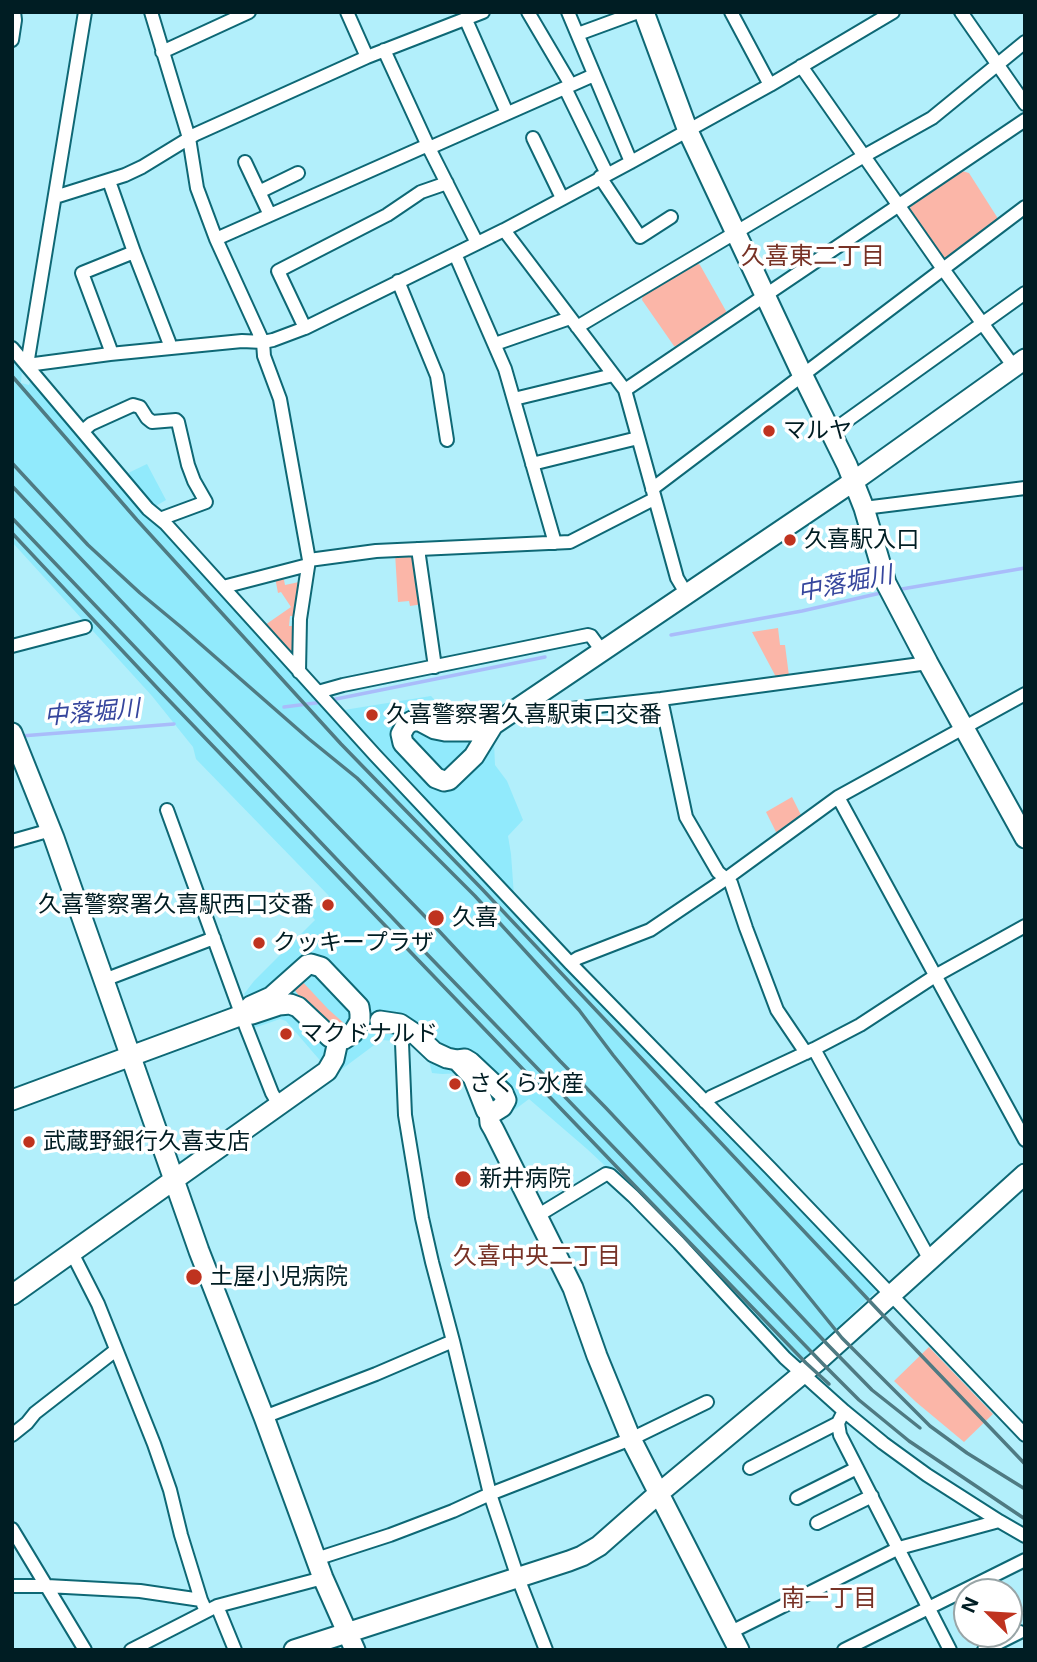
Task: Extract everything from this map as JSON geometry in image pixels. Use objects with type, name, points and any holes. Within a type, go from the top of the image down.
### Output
[{"type":"street","points":[[12,40],[14,12]]},
{"type":"street","points":[[27,365],[85,12]]},
{"type":"street","points":[[150,12],[189,138],[197,188],[216,239],[263,342],[264,356],[280,399],[309,563],[300,619],[299,671]]},
{"type":"street","points":[[162,52],[249,12]]},
{"type":"street","points":[[347,12],[367,57]]},
{"type":"street","points":[[55,197],[109,181],[142,167],[189,138],[367,57],[483,12]]},
{"type":"street","points":[[528,12],[568,87],[603,176],[640,237],[671,217]]},
{"type":"street","points":[[568,12],[631,162]]},
{"type":"street","points":[[578,34],[638,12]]},
{"type":"street","points":[[643,12],[688,131],[854,481],[890,591],[1025,838]]},
{"type":"street","points":[[731,12],[770,85]]},
{"type":"street","points":[[27,365],[170,348],[242,341],[263,342],[304,328],[504,230],[631,162],[770,85],[893,12]]},
{"type":"street","points":[[961,12],[1025,104]]},
{"type":"street","points":[[466,20],[507,113]]},
{"type":"street","points":[[495,344],[573,323],[736,233],[932,118],[1025,42]]},
{"type":"street","points":[[384,50],[477,243]]},
{"type":"street","points":[[493,726],[474,756],[449,780],[444,781],[436,778],[404,743],[401,734],[405,726],[412,721],[421,721],[445,731],[475,730],[493,726],[854,481],[1019,363],[981,324],[801,66]]},
{"type":"street","points":[[216,239],[594,75]]},
{"type":"street","points":[[625,390],[1025,120]]},
{"type":"street","points":[[533,138],[562,198]]},
{"type":"street","points":[[245,162],[270,215]]},
{"type":"street","points":[[259,192],[298,173]]},
{"type":"street","points":[[109,181],[170,348]]},
{"type":"street","points":[[304,328],[278,271],[387,215],[421,192],[447,183]]},
{"type":"street","points":[[223,587],[309,563],[376,551],[570,542],[653,494],[1025,207]]},
{"type":"street","points":[[504,230],[625,390],[677,578],[686,593]]},
{"type":"street","points":[[110,355],[110,348],[82,273],[134,252]]},
{"type":"street","points":[[455,254],[505,369],[555,543]]},
{"type":"street","points":[[398,281],[437,376],[447,440]]},
{"type":"street","points":[[831,432],[1025,293]]},
{"type":"street","points":[[12,348],[148,509],[336,712],[570,963],[1025,1435]]},
{"type":"street","points":[[514,399],[613,375]]},
{"type":"street","points":[[83,431],[91,424],[133,405],[140,407],[149,421],[178,422],[188,465],[206,502],[160,519]]},
{"type":"street","points":[[532,464],[638,438]]},
{"type":"street","points":[[864,508],[1025,488]]},
{"type":"street","points":[[418,549],[435,667]]},
{"type":"street","points":[[12,646],[85,627]]},
{"type":"street","points":[[319,693],[343,685],[588,635],[602,651]]},
{"type":"street","points":[[528,702],[544,712],[928,663]]},
{"type":"street","points":[[570,963],[650,930],[838,797],[1025,694]]},
{"type":"street","points":[[661,699],[687,817],[718,872],[732,883],[746,928],[778,1010],[810,1051],[930,1260]]},
{"type":"street","points":[[14,739],[51,831],[173,1179],[320,1568],[351,1641]]},
{"type":"street","points":[[838,797],[1025,1140]]},
{"type":"street","points":[[167,810],[242,1015],[279,1105]]},
{"type":"street","points":[[12,841],[51,831]]},
{"type":"street","points":[[705,1102],[860,1026],[935,976],[1025,926]]},
{"type":"street","points":[[104,980],[214,938]]},
{"type":"street","points":[[242,1015],[251,1006],[271,997],[307,965],[317,964],[359,1007],[380,1021]]},
{"type":"street","points":[[290,980],[288,988],[298,1007],[330,1037],[345,1037],[380,1021],[393,1022],[415,1034],[435,1052],[447,1058],[470,1062],[503,1093],[506,1100],[502,1107],[489,1112],[490,1123],[573,1288],[597,1356],[631,1438],[735,1641],[899,1548],[999,1521]]},
{"type":"street","points":[[12,1100],[242,1015],[284,1004],[298,1007]]},
{"type":"street","points":[[12,1295],[327,1071],[345,1037],[360,1021],[359,1007]]},
{"type":"street","points":[[406,1029],[402,1043],[405,1115],[422,1218],[489,1494],[546,1650]]},
{"type":"street","points":[[537,1216],[606,1174],[610,1175],[679,1244],[785,1358],[844,1411],[927,1475],[1025,1536]]},
{"type":"street","points":[[294,1650],[351,1641],[582,1556],[599,1546],[802,1374],[1025,1174]]},
{"type":"street","points":[[72,1253],[98,1304],[154,1444],[170,1490],[181,1535],[208,1606],[235,1650]]},
{"type":"street","points":[[264,1417],[453,1341]]},
{"type":"street","points":[[12,1435],[35,1413],[116,1350]]},
{"type":"street","points":[[131,1650],[208,1606],[320,1568],[390,1535],[631,1438],[707,1402]]},
{"type":"street","points":[[844,1411],[838,1423],[840,1435],[950,1650]]},
{"type":"street","points":[[750,1468],[838,1423]]},
{"type":"street","points":[[797,1498],[858,1468]]},
{"type":"street","points":[[817,1523],[872,1496]]},
{"type":"street","points":[[12,1530],[85,1650]]},
{"type":"street","points":[[845,1650],[1025,1560]]},
{"type":"street","points":[[12,1586],[140,1591],[208,1606]]},
{"type":"shaded area","points":[[962,171],[969,173],[997,217],[997,222],[945,259],[909,211],[911,206]]},
{"type":"shaded area","points":[[695,262],[700,265],[726,311],[725,316],[679,348],[674,346],[642,300],[643,294]]},
{"type":"shaded area","points":[[12,357],[22,369],[21,383],[29,385],[31,379],[323,706],[877,1290],[841,1324],[843,1327],[798,1367],[644,1202],[529,1099],[497,1123],[463,1073],[432,1073],[429,1061],[411,1042],[381,1040],[338,1072],[324,1065],[286,1021],[280,1019],[254,1028],[244,994],[315,920],[310,914],[329,896],[196,759],[193,747],[152,696],[12,542]]},
{"type":"shaded area","points":[[147,464],[166,500],[154,507],[126,474]]},
{"type":"shaded area","points":[[415,552],[423,604],[410,606],[409,601],[398,602],[395,553]]},
{"type":"shaded area","points":[[283,575],[285,585],[300,583],[297,616],[290,616],[289,626],[296,626],[294,657],[265,625],[291,607],[281,592],[278,593],[275,577]]},
{"type":"shaded area","points":[[778,628],[780,645],[785,645],[789,676],[776,677],[752,632]]},
{"type":"shaded area","points":[[431,696],[449,715],[474,715],[494,742],[495,765],[507,781],[523,820],[508,836],[514,896],[344,710]]},
{"type":"shaded area","points":[[792,797],[802,817],[778,836],[766,812]]},
{"type":"shaded area","points":[[299,978],[347,1026],[343,1033],[325,1026],[296,992],[294,988]]},
{"type":"shaded area","points":[[929,1347],[993,1414],[964,1442],[894,1381]]},
{"type":"waterway","name":"中落堀川","points":[[896,590],[1025,568]]},
{"type":"waterway","name":"中落堀川","points":[[671,635],[802,611],[885,592]]},
{"type":"waterway","name":"中落堀川","points":[[331,700],[545,657]]},
{"type":"waterway","name":"中落堀川","points":[[284,707],[323,702]]},
{"type":"waterway","name":"中落堀川","points":[[21,736],[174,724]]},
{"type":"railway","points":[[12,376],[137,520],[341,744],[482,889],[1025,1464]]},
{"type":"railway","points":[[12,463],[88,545],[140,593],[357,778],[475,896],[579,1010],[842,1338],[930,1426],[1025,1489]]},
{"type":"railway","points":[[12,486],[440,932],[827,1344],[872,1390],[920,1428]]},
{"type":"railway","points":[[12,518],[423,950],[859,1400],[909,1441],[1025,1519]]},
{"type":"railway","points":[[12,533],[636,1187],[829,1384]]},
{"type":"place","name":"マルヤ","points":[[769,431]]},
{"type":"place","name":"久喜駅入口","points":[[790,540]]},
{"type":"place","name":"久喜警察署久喜駅東口交番","points":[[372,715]]},
{"type":"place","name":"久喜警察署久喜駅西口交番","points":[[328,905]]},
{"type":"place","name":"久喜","points":[[436,918]]},
{"type":"place","name":"クッキープラザ","points":[[259,943]]},
{"type":"place","name":"マクドナルド","points":[[286,1034]]},
{"type":"place","name":"さくら水産","points":[[455,1084]]},
{"type":"place","name":"武蔵野銀行久喜支店","points":[[29,1142]]},
{"type":"place","name":"新井病院","points":[[463,1179]]},
{"type":"place","name":"土屋小児病院","points":[[194,1277]]},
{"type":"district","name":"久喜東二丁目","points":[[813,257]]},
{"type":"district","name":"久喜中央二丁目","points":[[537,1257]]},
{"type":"district","name":"南一丁目","points":[[829,1599]]}]
